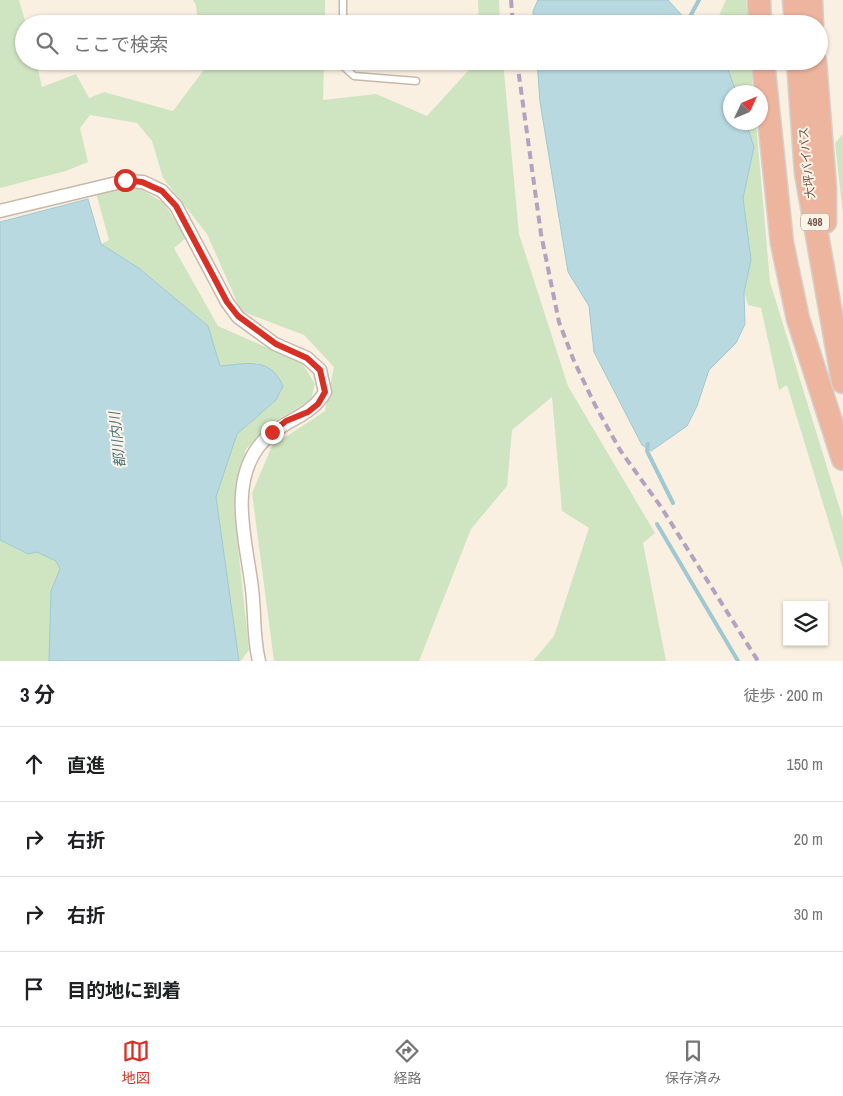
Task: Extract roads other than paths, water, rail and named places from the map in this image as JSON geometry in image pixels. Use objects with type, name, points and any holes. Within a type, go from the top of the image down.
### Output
[{"type":"highway","points":[[759,0],[760,15]]},
{"type":"highway","points":[[794,0],[795,15]]},
{"type":"highway","points":[[811,0],[812,15]]},
{"type":"highway","points":[[765,70],[784,253],[798,319],[843,459]]},
{"type":"highway","name":"大坪バイパス","points":[[799,70],[806,173],[843,382]]},
{"type":"highway","points":[[816,70],[825,188],[824,274]]},
{"type":"street","points":[[0,211],[125,180],[142,182],[162,191],[176,206],[227,302],[238,316],[276,344],[307,358],[320,370],[325,392],[318,404],[272,432],[258,446],[250,460],[243,489],[242,518],[259,661]]},
{"type":"lane","points":[[343,0],[343,15]]},
{"type":"lane","points":[[347,70],[354,76],[416,81]]},
{"type":"water","points":[[538,0],[668,0],[682,15],[533,15]]},
{"type":"water","points":[[538,70],[728,70],[734,85],[723,85],[723,130],[748,130],[754,147],[743,198],[751,260],[744,292],[745,324],[736,343],[709,370],[697,406],[687,426],[651,451],[642,445],[594,352],[589,306],[568,272],[540,102]]},
{"type":"water","name":"都川内川","points":[[88,199],[101,244],[140,269],[208,326],[220,366],[257,364],[264,366],[278,376],[283,386],[276,400],[237,434],[216,497],[239,661],[49,661],[51,591],[60,569],[56,561],[37,552],[28,554],[0,540],[0,222]]},
{"type":"waterway","points":[[691,15],[699,0]]},
{"type":"waterway","points":[[648,444],[647,451],[673,503]]},
{"type":"waterway","points":[[657,524],[738,661]]},
{"type":"railway","points":[[511,0],[512,15]]},
{"type":"railway","points":[[518,70],[541,234],[559,322],[574,361],[595,405],[620,450],[661,507],[758,661]]}]
